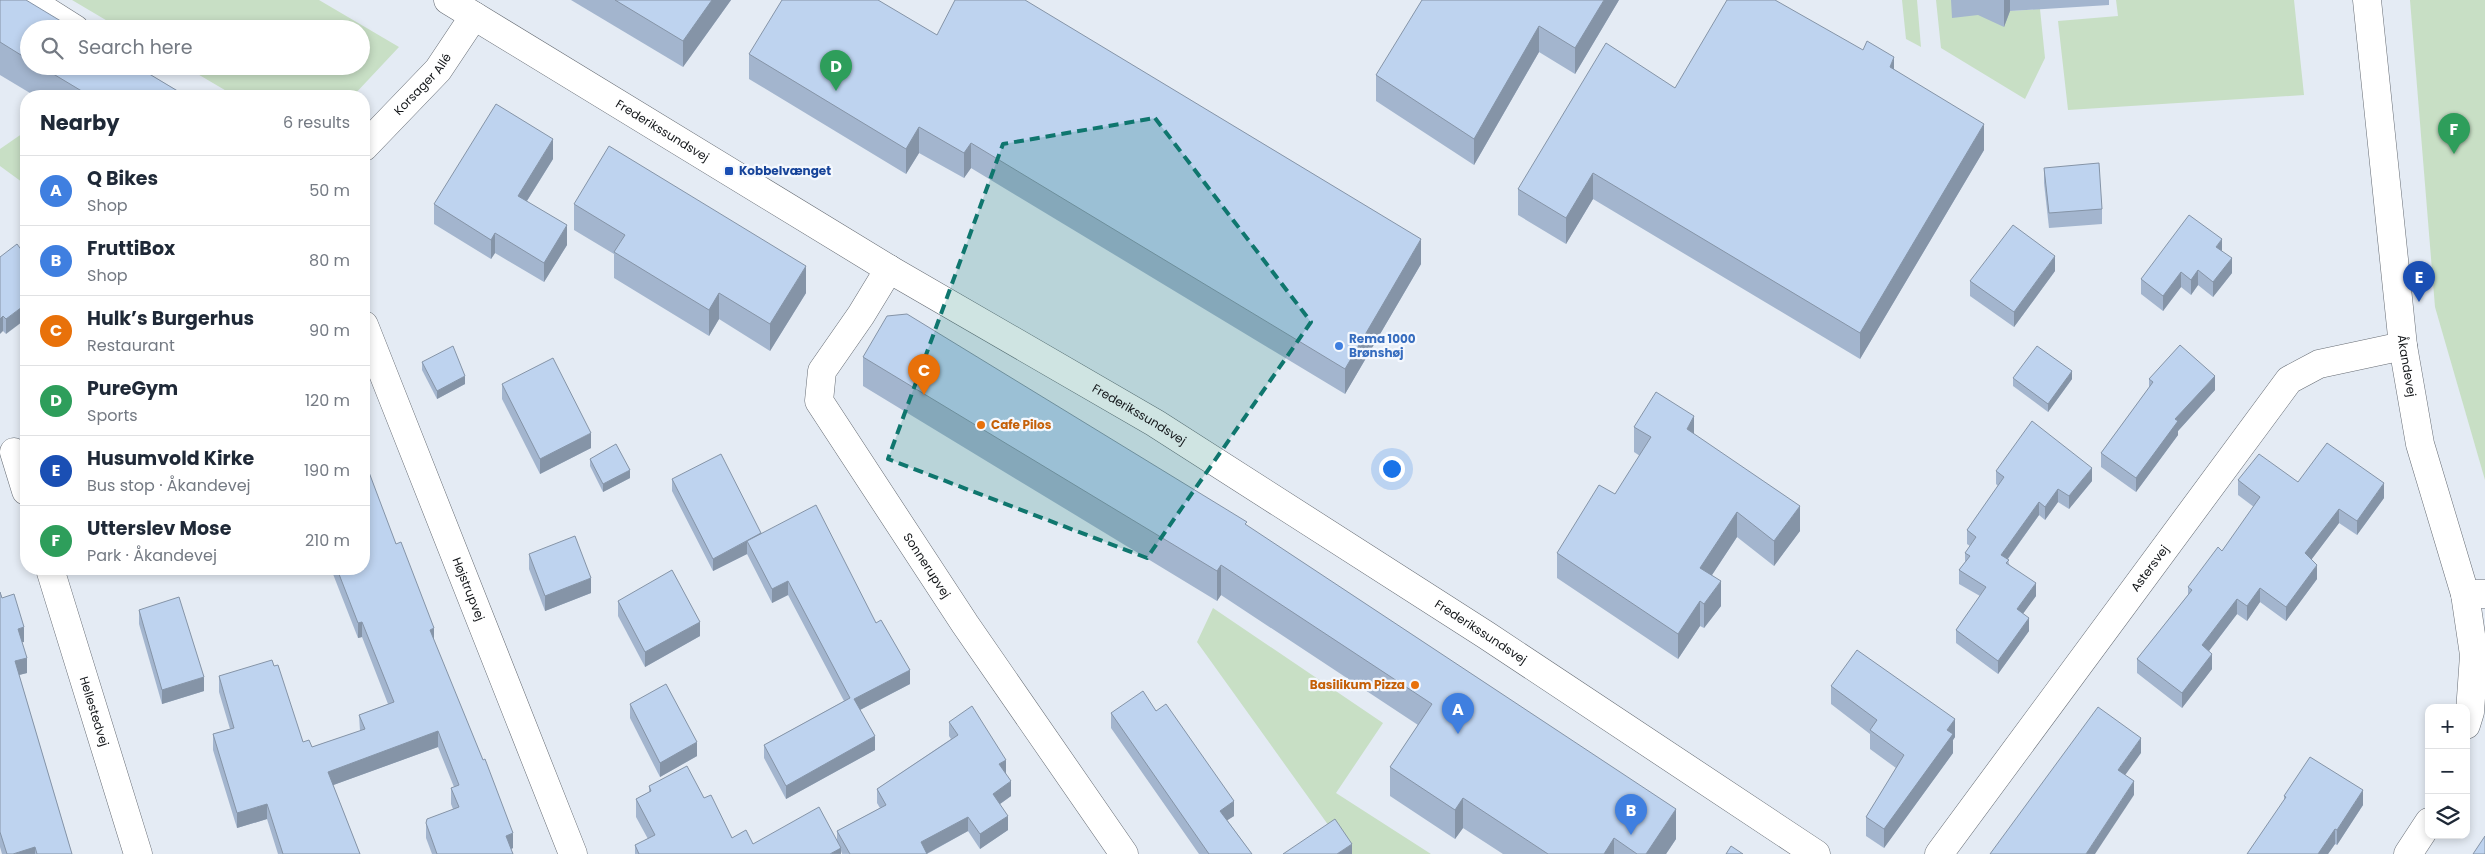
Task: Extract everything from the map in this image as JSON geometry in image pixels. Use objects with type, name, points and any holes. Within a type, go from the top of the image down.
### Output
[{"type":"street","points":[[29,0],[61,20]]},
{"type":"street","name":"Frederikssundsvej","points":[[448,0],[889,269],[1163,429],[1486,635],[1816,854]]},
{"type":"street","name":"Åkandevej","points":[[2367,0],[2403,346],[2420,444],[2475,594],[2474,655],[2470,712]]},
{"type":"street","name":"Korsager Allé","points":[[370,141],[438,70],[474,16]]},
{"type":"street","name":"Sonnerupvej","points":[[889,269],[861,315],[822,372],[819,401],[965,624],[1124,854]]},
{"type":"street","name":"Højstrupvej","points":[[370,340],[573,854]]},
{"type":"street","name":"Astersvej","points":[[1940,854],[2289,380],[2319,364],[2403,346]]},
{"type":"street","points":[[14,452],[20,472]]},
{"type":"street","name":"Hellestedvej","points":[[52,575],[138,854]]},
{"type":"street","points":[[2408,854],[2425,828]]},
{"type":"highlighted area","points":[[1155,118],[1311,322],[1147,558],[888,459],[1003,144]]},
{"type":"green space","points":[[72,0],[319,0],[353,20],[106,20]]},
{"type":"green space","points":[[1902,0],[1917,0],[1921,47],[1906,39]]},
{"type":"green space","points":[[1936,0],[1951,0],[2010,11],[2040,9],[2045,58],[2025,99],[1941,48]]},
{"type":"green space","points":[[2116,0],[2294,0],[2304,95],[2068,110],[2058,21],[2118,16]]},
{"type":"green space","points":[[2410,0],[2485,0],[2485,480],[2435,307]]},
{"type":"green space","points":[[370,30],[399,47],[359,90],[225,90],[199,75],[370,75]]},
{"type":"green space","points":[[20,135],[20,181],[0,166],[0,149]]},
{"type":"green space","points":[[1213,608],[1383,723],[1336,793],[1431,854],[1349,854],[1197,642]]},
{"type":"building","points":[[0,0],[26,0],[59,20],[20,20],[20,54],[0,42]]},
{"type":"building","points":[[615,0],[712,0],[683,41]]},
{"type":"building","points":[[782,0],[878,0],[937,35],[955,0],[1025,0],[1421,239],[1345,369],[971,143],[964,153],[919,127],[906,149],[749,54]]},
{"type":"building","points":[[1422,0],[1604,0],[1575,48],[1539,26],[1474,139],[1376,75]]},
{"type":"building","points":[[1727,0],[1775,0],[1863,50],[1867,41],[1894,57],[1890,67],[1984,124],[1860,333],[1593,173],[1566,218],[1518,189],[1606,43],[1675,88]]},
{"type":"building","points":[[55,75],[151,75],[176,90],[80,90]]},
{"type":"building","points":[[496,104],[553,139],[518,196],[567,225],[544,263],[495,233],[491,240],[434,204]]},
{"type":"building","points":[[609,146],[806,266],[770,324],[719,293],[709,310],[614,252],[625,235],[574,204]]},
{"type":"building","points":[[2099,163],[2102,209],[2049,213],[2044,168]]},
{"type":"building","points":[[2189,215],[2222,239],[2216,247],[2232,258],[2213,282],[2198,270],[2191,280],[2181,272],[2163,296],[2141,279]]},
{"type":"building","points":[[2013,225],[2055,256],[2014,312],[1970,281]]},
{"type":"building","points":[[17,244],[20,248],[20,308],[6,319],[3,316],[0,319],[0,257]]},
{"type":"building","points":[[907,314],[1247,522],[1245,524],[1676,809],[1646,854],[1637,854],[1614,838],[1604,854],[1548,854],[1463,798],[1455,810],[1390,767],[1432,704],[1221,565],[1217,571],[863,357],[887,316]]},
{"type":"building","points":[[2180,345],[2215,376],[2175,419],[2178,421],[2136,478],[2101,453],[2153,382],[2149,379]]},
{"type":"building","points":[[453,346],[465,376],[437,391],[422,362]]},
{"type":"building","points":[[2037,346],[2072,371],[2048,404],[2013,378]]},
{"type":"building","points":[[553,358],[591,433],[540,459],[502,384]]},
{"type":"building","points":[[1656,392],[1694,416],[1687,429],[1800,506],[1774,541],[1737,512],[1700,568],[1721,581],[1704,604],[1700,601],[1678,634],[1557,553],[1599,485],[1615,494],[1651,437],[1634,427]]},
{"type":"building","points":[[2032,421],[2092,468],[2069,496],[2058,489],[2045,507],[2039,502],[2001,555],[2009,560],[2006,563],[2036,583],[2017,609],[2029,618],[1998,661],[1956,630],[1986,587],[1959,570],[1970,556],[1965,553],[1976,537],[1967,530],[2004,477],[1996,471]]},
{"type":"building","points":[[2327,443],[2384,483],[2357,521],[2339,509],[2305,553],[2317,565],[2286,607],[2260,588],[2247,606],[2237,599],[2202,645],[2212,654],[2182,693],[2137,659],[2192,590],[2188,587],[2218,547],[2222,551],[2260,497],[2238,480],[2259,454],[2298,482]]},
{"type":"building","points":[[616,444],[630,470],[603,484],[590,459]]},
{"type":"building","points":[[721,454],[761,533],[713,559],[672,479]]},
{"type":"building","points":[[370,475],[396,544],[401,542],[434,628],[430,630],[483,760],[485,759],[513,833],[506,836],[513,854],[437,854],[426,823],[427,819],[459,807],[451,788],[459,785],[438,731],[328,772],[360,854],[283,854],[267,804],[237,813],[213,734],[234,728],[219,676],[272,660],[274,666],[278,665],[303,742],[309,740],[312,747],[365,729],[359,715],[394,702],[362,622],[358,623],[339,575],[370,575]]},
{"type":"building","points":[[816,505],[876,623],[881,620],[910,670],[854,699],[875,736],[786,786],[764,745],[850,698],[788,581],[772,589],[747,541]]},
{"type":"building","points":[[575,536],[591,578],[545,596],[529,554]]},
{"type":"building","points":[[672,570],[700,622],[645,652],[618,601]]},
{"type":"building","points":[[0,592],[2,598],[14,594],[24,627],[18,629],[27,658],[15,661],[72,854],[37,854],[35,847],[7,854],[0,832]]},
{"type":"building","points":[[179,597],[204,677],[162,690],[139,610]]},
{"type":"building","points":[[1857,650],[1955,719],[1947,730],[1953,734],[1884,829],[1866,817],[1904,755],[1870,730],[1877,720],[1831,686]]},
{"type":"building","points":[[666,684],[697,742],[660,763],[630,704]]},
{"type":"building","points":[[1143,691],[1156,711],[1166,704],[1234,801],[1220,811],[1252,854],[1209,854],[1111,713]]},
{"type":"building","points":[[972,706],[1006,760],[999,764],[1011,781],[993,794],[1008,816],[980,834],[968,817],[921,842],[927,854],[850,854],[837,831],[886,805],[877,789],[958,735],[949,722]]},
{"type":"building","points":[[2098,707],[2141,738],[2118,770],[2134,781],[2086,854],[1990,854]]},
{"type":"building","points":[[2310,757],[2363,790],[2337,830],[2335,829],[2318,854],[2247,854],[2286,797],[2284,796]]},
{"type":"building","points":[[687,766],[704,798],[711,795],[732,838],[746,830],[753,844],[819,807],[841,848],[830,854],[639,854],[635,845],[655,835],[636,799],[651,791],[649,786]]},
{"type":"building","points":[[1335,819],[1352,844],[1337,854],[1283,854]]},
{"type":"building","points":[[2485,836],[2485,854],[2473,854]]},
{"type":"building","points":[[1731,846],[1743,854],[1726,854]]},
{"type":"place","name":"PureGym","points":[[836,91]]},
{"type":"place","name":"Utterslev Mose","points":[[2454,154]]},
{"type":"place","name":"Kobbelvænget","points":[[729,171]]},
{"type":"place","name":"Husumvold Kirke","points":[[2419,302]]},
{"type":"place","name":"Rema 1000 Brønshøj","points":[[1339,346]]},
{"type":"place","name":"Hulk’s Burgerhus","points":[[924,395]]},
{"type":"place","name":"Cafe Pilos","points":[[981,425]]},
{"type":"place","name":"Basilikum Pizza","points":[[1415,685]]},
{"type":"place","name":"Q Bikes","points":[[1458,734]]},
{"type":"place","name":"FruttiBox","points":[[1631,835]]}]
